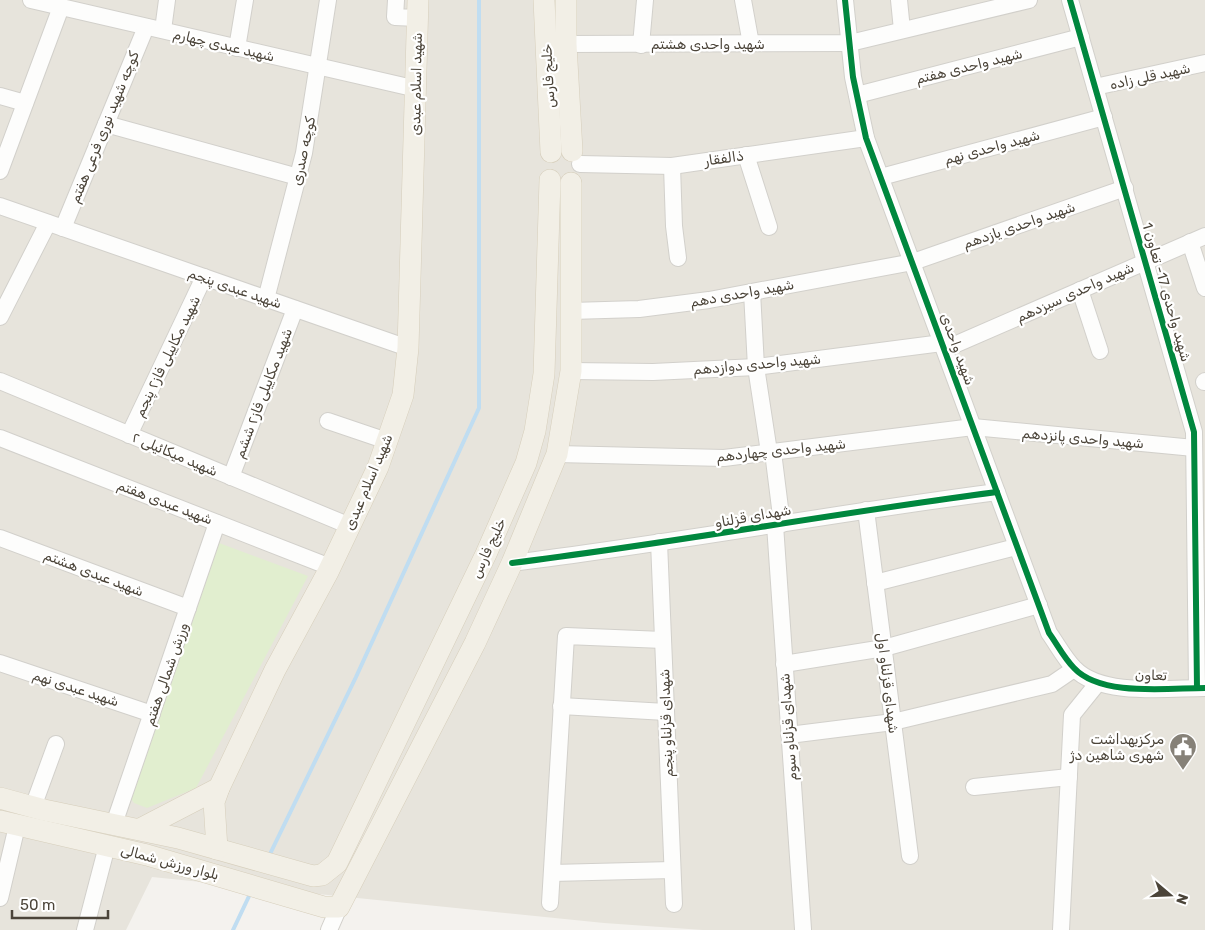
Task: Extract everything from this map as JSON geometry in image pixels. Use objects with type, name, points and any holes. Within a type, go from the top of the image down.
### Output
[{"type":"main road","name":"خلیج فارس","points":[[544,0],[565,166]]},
{"type":"main road","name":"خلیج فارس","points":[[313,876],[322,875],[337,863],[489,546],[526,463],[535,430],[544,374],[565,166],[566,0]]},
{"type":"main road","name":"شهید اسلام عبدی","points":[[219,850],[214,802],[219,788],[275,670],[330,567],[378,467],[403,395],[408,348],[418,9]]},
{"type":"main road","points":[[339,907],[475,643],[512,563],[557,454],[571,371],[571,311],[565,166]]},
{"type":"main road","points":[[140,829],[219,788]]},
{"type":"main road","name":"بلوار ورزش شمالی","points":[[0,798],[28,806],[140,829],[313,876]]},
{"type":"main road","points":[[8,823],[28,806]]},
{"type":"main road","name":"بلوار ورزش شمالی","points":[[8,823],[220,875],[330,908],[339,907]]},
{"type":"main road","points":[[351,834],[372,844]]},
{"type":"street","points":[[163,30],[167,0]]},
{"type":"street","points":[[237,48],[245,0]]},
{"type":"street","name":"کوچه صدری","points":[[266,299],[298,177],[319,67],[328,0]]},
{"type":"street","points":[[396,0],[396,17],[418,9]]},
{"type":"street","points":[[641,45],[645,0]]},
{"type":"street","points":[[743,0],[751,44]]},
{"type":"street","name":"شهید واحدی","points":[[845,0],[857,95],[866,138],[1016,548],[1049,633],[1074,669],[1097,684]]},
{"type":"street","points":[[899,0],[902,30]]},
{"type":"street","name":"شهید واحدی هشتم","points":[[566,44],[850,43],[1029,0]]},
{"type":"street","name":"شهید واحدی 17- تعاون 1","points":[[1070,0],[1194,432],[1201,688]]},
{"type":"street","name":"شهید عبدی چهارم","points":[[39,1],[417,90]]},
{"type":"street","points":[[0,171],[61,7]]},
{"type":"street","name":"کوچه شهید نوری فرعی هفتم","points":[[0,316],[55,225],[106,124],[146,26]]},
{"type":"street","name":"شهید واحدی هفتم","points":[[857,95],[1081,37]]},
{"type":"street","name":"شهید قلی زاده","points":[[1096,88],[1205,64]]},
{"type":"street","points":[[0,96],[26,104]]},
{"type":"street","name":"شهید واحدی نهم","points":[[881,177],[1104,117]]},
{"type":"street","points":[[106,124],[298,177]]},
{"type":"street","name":"ذالفقار","points":[[565,166],[672,166],[866,138]]},
{"type":"street","points":[[746,155],[769,227]]},
{"type":"street","points":[[672,166],[674,226],[678,258]]},
{"type":"street","name":"شهید واحدی یازدهم","points":[[912,262],[1125,188]]},
{"type":"street","name":"شهید عبدی پنجم","points":[[0,206],[408,348]]},
{"type":"street","points":[[1198,239],[1205,288]]},
{"type":"street","name":"شهید واحدی سیزدهم","points":[[943,346],[1198,239]]},
{"type":"street","name":"شهید واحدی دهم","points":[[571,311],[639,309],[752,292],[912,262]]},
{"type":"street","name":"شهید مکاییلی فاز۲ پنجم","points":[[129,435],[204,278]]},
{"type":"street","points":[[1080,290],[1100,350]]},
{"type":"street","name":"شهدای قزلناو سوم","points":[[752,292],[756,367],[771,452],[778,525],[784,664],[803,929]]},
{"type":"street","name":"شهید مکاییلی فاز۲ ششم","points":[[231,477],[295,309]]},
{"type":"street","name":"شهید واحدی دوازدهم","points":[[571,371],[654,372],[756,367],[943,346]]},
{"type":"street","name":"شهید میکائیلی ۲","points":[[0,381],[350,526]]},
{"type":"street","points":[[328,420],[387,441]]},
{"type":"street","name":"شهید واحدی پانزدهم","points":[[973,427],[1194,448]]},
{"type":"street","name":"شهید واحدی چهاردهم","points":[[557,454],[724,458],[973,427]]},
{"type":"street","name":"شهید عبدی هفتم","points":[[0,438],[330,567]]},
{"type":"street","name":"شهدای قزلناو","points":[[512,563],[997,492]]},
{"type":"street","name":"شهدای قزلناو اول","points":[[866,510],[910,856]]},
{"type":"street","name":"ورزش شمالی هفتم","points":[[114,824],[218,523]]},
{"type":"street","name":"شهید عبدی هشتم","points":[[0,538],[188,608]]},
{"type":"street","name":"شهدای قزلناو پنجم","points":[[659,542],[674,904]]},
{"type":"street","points":[[875,583],[1016,548]]},
{"type":"street","points":[[784,664],[884,648],[1039,605]]},
{"type":"street","points":[[550,903],[560,706],[566,636],[663,640]]},
{"type":"street","name":"شهید عبدی نهم","points":[[0,663],[152,714]]},
{"type":"street","points":[[789,736],[893,722],[1052,684],[1074,669]]},
{"type":"street","points":[[1061,930],[1072,715],[1097,684]]},
{"type":"street","name":"تعاون","points":[[1097,684],[1137,688],[1201,688]]},
{"type":"street","points":[[560,706],[666,712]]},
{"type":"street","points":[[28,806],[56,744]]},
{"type":"street","points":[[974,787],[1069,777]]},
{"type":"street","points":[[0,898],[8,823]]},
{"type":"street","points":[[85,930],[107,846]]},
{"type":"street","points":[[552,873],[672,870]]},
{"type":"street","points":[[329,930],[339,907]]},
{"type":"shaded area","points":[[0,0],[1205,0],[1205,930],[703,930],[604,923],[152,877],[126,930],[0,930]]},
{"type":"green space","points":[[219,543],[308,576],[196,788],[147,808],[134,803],[127,793]]},
{"type":"waterway","points":[[269,856],[356,677],[479,408],[479,0]]},
{"type":"waterway","points":[[233,930],[251,892]]},
{"type":"cycle path","points":[[845,0],[853,77],[866,138],[1049,633],[1074,668],[1086,677],[1101,683],[1136,689],[1205,688]]},
{"type":"cycle path","points":[[1070,0],[1194,432],[1197,688]]},
{"type":"cycle path","points":[[512,563],[997,492]]},
{"type":"place","name":"مرکزبهداشت شهری شاهین دژ","points":[[1183,771]]}]
